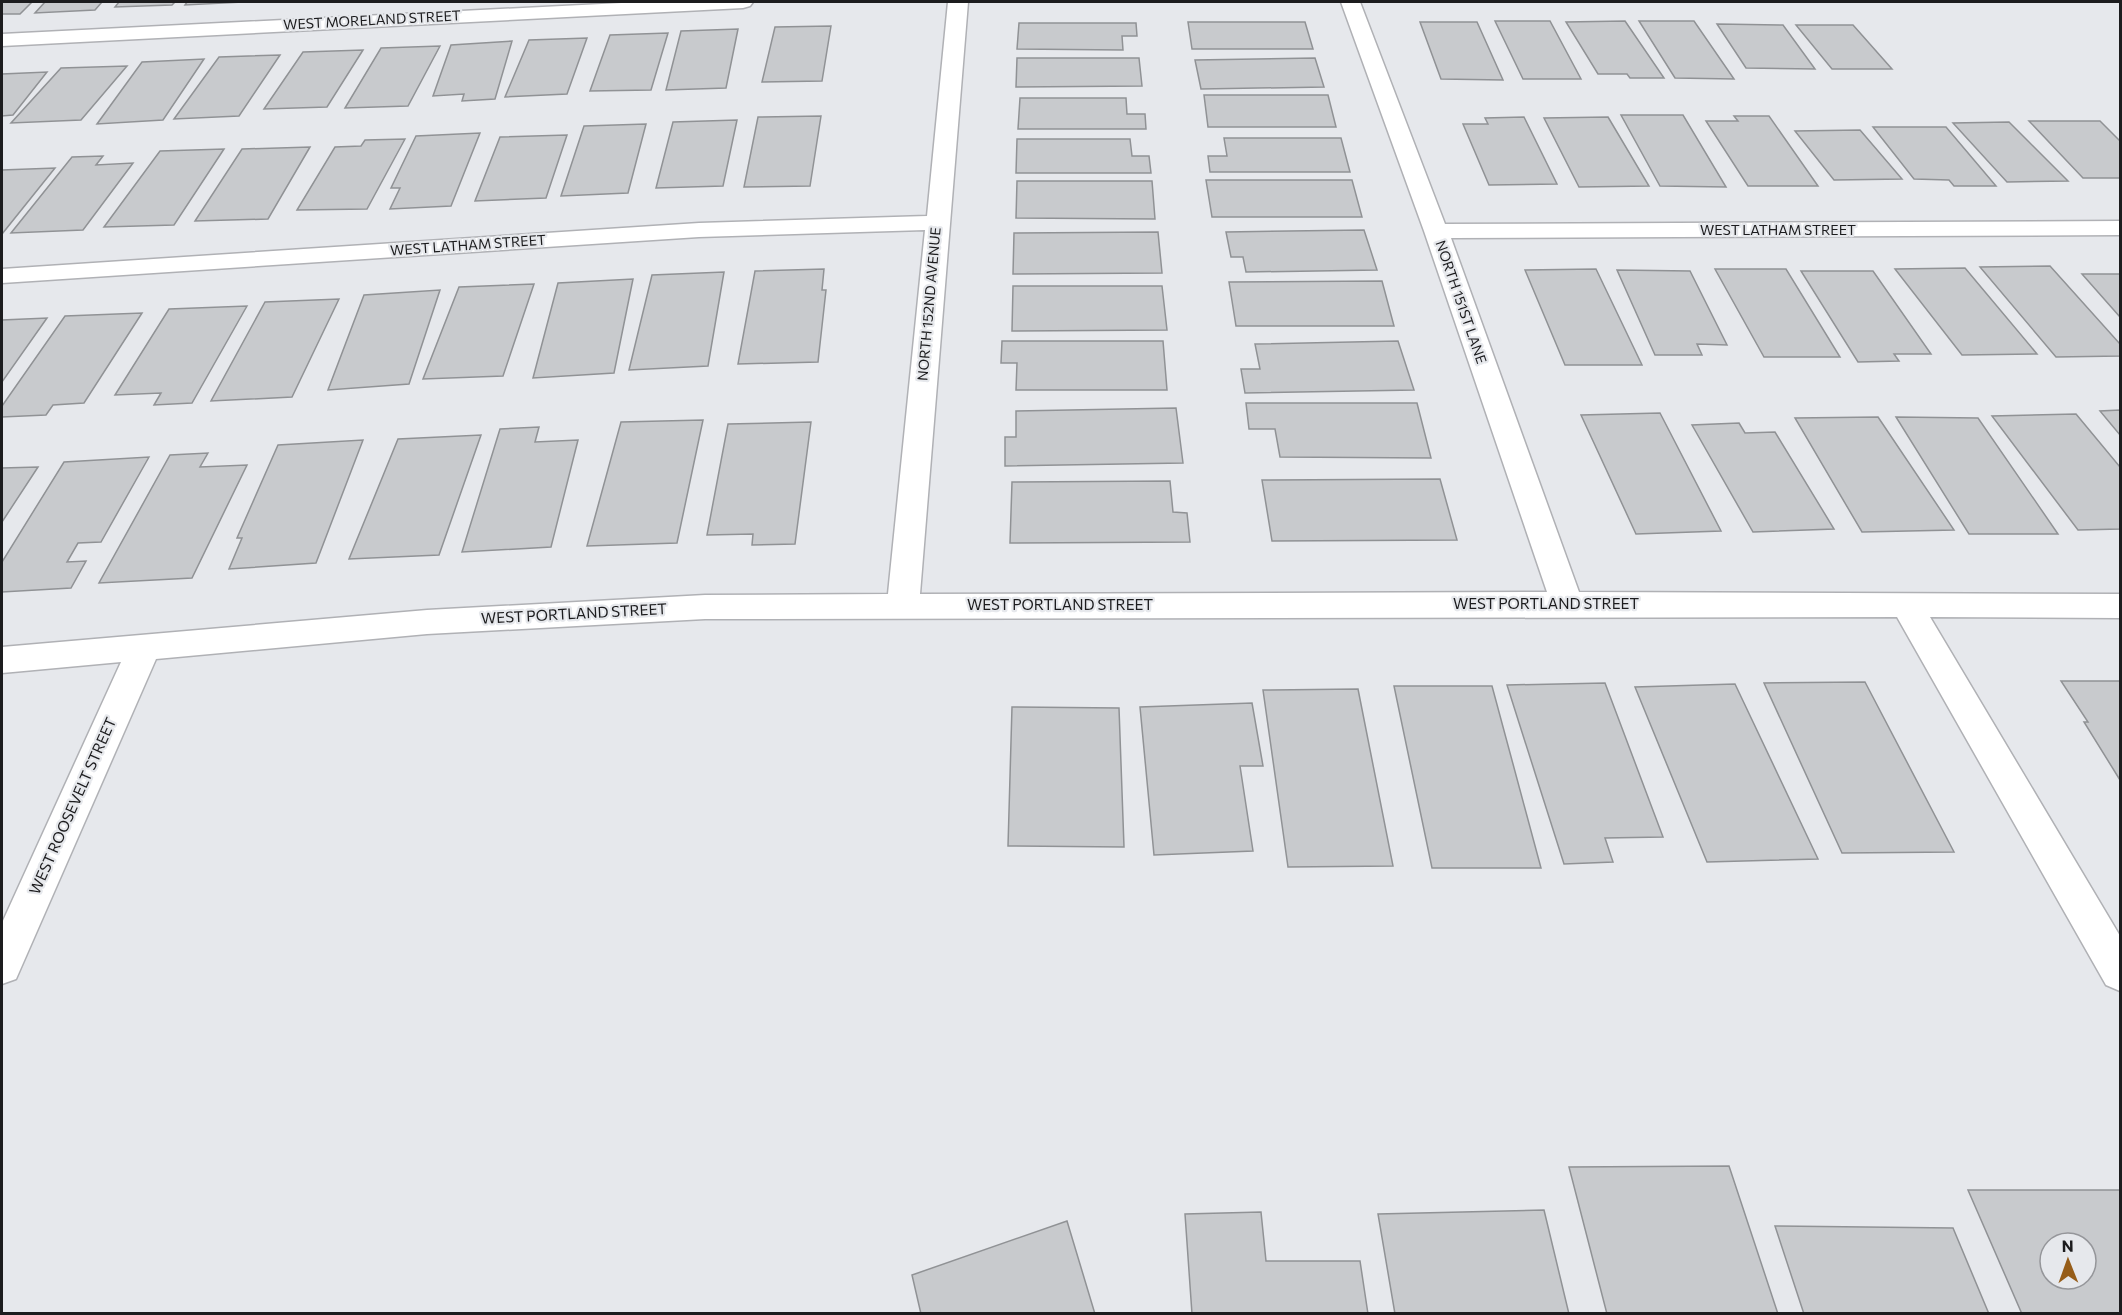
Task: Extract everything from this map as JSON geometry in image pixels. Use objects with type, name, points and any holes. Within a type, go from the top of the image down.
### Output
[{"type":"street","name":"WEST MORELAND STREET","points":[[2,40],[744,2]]},
{"type":"street","name":"NORTH 152ND AVENUE","points":[[903,606],[936,223],[958,2]]},
{"type":"street","name":"NORTH 151ST LANE","points":[[1350,2],[1436,231],[1567,604]]},
{"type":"street","name":"WEST LATHAM STREET","points":[[2,276],[699,230],[936,223]]},
{"type":"street","name":"WEST LATHAM STREET","points":[[1436,231],[2121,228]]},
{"type":"street","name":"WEST PORTLAND STREET","points":[[2,660],[427,622],[705,607],[1567,604],[2121,606]]},
{"type":"street","points":[[1906,605],[2121,972]]},
{"type":"street","name":"WEST ROOSEVELT STREET","points":[[2,966],[145,646]]},
{"type":"building","points":[[2,2],[32,2],[20,14],[2,14]]},
{"type":"building","points":[[45,2],[102,2],[95,10],[35,13]]},
{"type":"building","points":[[119,2],[175,2],[172,5],[115,7]]},
{"type":"building","points":[[187,2],[243,2],[185,5]]},
{"type":"building","points":[[1495,21],[1550,21],[1581,79],[1523,79]]},
{"type":"building","points":[[1625,21],[1664,78],[1630,78],[1627,74],[1598,74],[1566,22]]},
{"type":"building","points":[[1639,21],[1694,21],[1734,79],[1675,78]]},
{"type":"building","points":[[1188,22],[1305,22],[1313,49],[1192,49]]},
{"type":"building","points":[[1420,22],[1477,22],[1503,80],[1441,79]]},
{"type":"building","points":[[1019,23],[1136,23],[1137,36],[1122,36],[1123,50],[1017,49]]},
{"type":"building","points":[[1717,24],[1783,25],[1815,69],[1746,68]]},
{"type":"building","points":[[1796,25],[1853,25],[1892,69],[1832,69]]},
{"type":"building","points":[[831,26],[822,81],[762,82],[775,27]]},
{"type":"building","points":[[738,29],[726,88],[666,90],[681,31]]},
{"type":"building","points":[[668,33],[651,90],[590,91],[610,35]]},
{"type":"building","points":[[587,38],[567,94],[505,97],[529,40]]},
{"type":"building","points":[[512,41],[495,99],[462,101],[464,94],[433,96],[451,45]]},
{"type":"building","points":[[440,46],[408,106],[345,108],[381,48]]},
{"type":"building","points":[[363,50],[327,107],[264,109],[303,52]]},
{"type":"building","points":[[280,55],[239,116],[174,119],[219,57]]},
{"type":"building","points":[[1017,58],[1139,58],[1142,86],[1016,87]]},
{"type":"building","points":[[1315,58],[1324,87],[1201,89],[1195,60]]},
{"type":"building","points":[[204,59],[163,120],[97,124],[142,62]]},
{"type":"building","points":[[127,66],[81,120],[11,123],[61,68]]},
{"type":"building","points":[[47,72],[13,115],[2,116],[2,74]]},
{"type":"building","points":[[1204,95],[1328,95],[1336,127],[1208,127]]},
{"type":"building","points":[[1020,98],[1126,98],[1127,114],[1145,114],[1146,129],[1018,129]]},
{"type":"building","points":[[1621,115],[1683,115],[1726,187],[1660,186]]},
{"type":"building","points":[[821,116],[810,186],[744,187],[758,117]]},
{"type":"building","points":[[1734,116],[1769,116],[1818,186],[1748,186],[1706,121],[1738,121]]},
{"type":"building","points":[[1524,117],[1557,184],[1489,185],[1463,124],[1488,124],[1485,118]]},
{"type":"building","points":[[1608,117],[1649,186],[1579,187],[1544,118]]},
{"type":"building","points":[[737,120],[723,186],[656,188],[673,122]]},
{"type":"building","points":[[2029,121],[2100,121],[2120,141],[2120,178],[2083,178]]},
{"type":"building","points":[[2009,122],[2068,181],[2007,182],[1953,123]]},
{"type":"building","points":[[646,124],[628,193],[561,196],[584,126]]},
{"type":"building","points":[[1873,127],[1946,127],[1996,186],[1954,186],[1949,180],[1914,179]]},
{"type":"building","points":[[1860,130],[1902,179],[1834,180],[1795,131]]},
{"type":"building","points":[[480,133],[451,206],[390,209],[400,188],[391,188],[416,136]]},
{"type":"building","points":[[567,135],[546,198],[475,201],[500,137]]},
{"type":"building","points":[[1224,138],[1341,138],[1350,172],[1210,172],[1208,156],[1227,156]]},
{"type":"building","points":[[405,139],[367,209],[297,210],[335,147],[361,146],[365,140]]},
{"type":"building","points":[[1017,139],[1130,139],[1132,156],[1149,156],[1151,173],[1016,173]]},
{"type":"building","points":[[310,147],[268,219],[195,221],[242,149]]},
{"type":"building","points":[[224,149],[174,225],[104,227],[160,151]]},
{"type":"building","points":[[103,156],[96,165],[133,163],[83,230],[11,233],[72,157]]},
{"type":"building","points":[[55,168],[2,234],[2,170]]},
{"type":"building","points":[[1206,180],[1352,180],[1362,217],[1212,217]]},
{"type":"building","points":[[1017,181],[1152,181],[1155,219],[1016,218]]},
{"type":"building","points":[[1364,230],[1377,270],[1246,272],[1243,257],[1231,257],[1226,232]]},
{"type":"building","points":[[1158,232],[1162,273],[1013,274],[1014,233]]},
{"type":"building","points":[[2050,266],[2120,344],[2120,356],[2056,357],[1980,267]]},
{"type":"building","points":[[1965,268],[2037,354],[1962,355],[1895,269]]},
{"type":"building","points":[[824,269],[822,290],[826,290],[818,362],[738,364],[755,271]]},
{"type":"building","points":[[1596,269],[1642,365],[1565,365],[1525,270]]},
{"type":"building","points":[[1715,269],[1786,269],[1840,357],[1764,357]]},
{"type":"building","points":[[1617,270],[1690,271],[1727,345],[1697,344],[1702,355],[1655,355]]},
{"type":"building","points":[[1801,271],[1873,271],[1931,354],[1894,354],[1899,361],[1858,362]]},
{"type":"building","points":[[724,272],[708,366],[629,370],[652,275]]},
{"type":"building","points":[[2082,274],[2120,274],[2120,317]]},
{"type":"building","points":[[633,279],[614,373],[533,378],[558,283]]},
{"type":"building","points":[[1382,281],[1394,326],[1236,326],[1229,282]]},
{"type":"building","points":[[534,284],[503,376],[423,379],[459,287]]},
{"type":"building","points":[[1013,286],[1162,286],[1167,330],[1012,331]]},
{"type":"building","points":[[440,290],[409,384],[328,390],[364,295]]},
{"type":"building","points":[[339,299],[292,397],[211,401],[265,302]]},
{"type":"building","points":[[247,306],[192,403],[154,405],[161,393],[115,395],[169,309]]},
{"type":"building","points":[[142,313],[84,403],[53,405],[46,415],[2,417],[2,406],[65,316]]},
{"type":"building","points":[[47,318],[2,382],[2,320]]},
{"type":"building","points":[[1002,341],[1163,341],[1167,390],[1016,390],[1017,363],[1001,363]]},
{"type":"building","points":[[1398,341],[1414,390],[1245,393],[1241,369],[1260,369],[1255,344]]},
{"type":"building","points":[[1246,403],[1417,403],[1431,458],[1280,457],[1275,429],[1249,429]]},
{"type":"building","points":[[1176,408],[1183,463],[1005,466],[1005,437],[1016,437],[1016,411]]},
{"type":"building","points":[[2120,410],[2120,435],[2100,411]]},
{"type":"building","points":[[1660,413],[1721,531],[1636,534],[1581,415]]},
{"type":"building","points":[[2076,414],[2120,467],[2120,529],[2078,530],[1992,416]]},
{"type":"building","points":[[1878,417],[1954,530],[1862,532],[1795,418]]},
{"type":"building","points":[[1896,417],[1978,418],[2058,534],[1969,534]]},
{"type":"building","points":[[703,420],[677,543],[587,546],[621,422]]},
{"type":"building","points":[[811,422],[795,544],[752,545],[753,534],[707,535],[728,424]]},
{"type":"building","points":[[1739,423],[1745,433],[1775,432],[1834,529],[1753,532],[1692,425]]},
{"type":"building","points":[[539,427],[535,442],[578,440],[551,547],[462,552],[500,429]]},
{"type":"building","points":[[481,435],[439,555],[349,559],[398,439]]},
{"type":"building","points":[[363,440],[316,563],[229,569],[242,538],[237,538],[278,445]]},
{"type":"building","points":[[208,453],[200,467],[247,465],[192,578],[99,583],[170,455]]},
{"type":"building","points":[[149,457],[101,542],[78,543],[67,562],[86,561],[71,588],[2,592],[2,562],[64,462]]},
{"type":"building","points":[[38,467],[2,522],[2,468]]},
{"type":"building","points":[[1440,479],[1457,540],[1272,541],[1262,480]]},
{"type":"building","points":[[1170,481],[1173,512],[1187,513],[1190,542],[1010,543],[1012,482]]},
{"type":"building","points":[[2061,681],[2120,681],[2120,780],[2084,722],[2088,722]]},
{"type":"building","points":[[1865,682],[1954,852],[1842,853],[1764,683]]},
{"type":"building","points":[[1605,683],[1663,837],[1605,838],[1613,862],[1564,864],[1507,685]]},
{"type":"building","points":[[1735,684],[1818,859],[1707,862],[1635,687]]},
{"type":"building","points":[[1394,686],[1492,686],[1541,868],[1432,868]]},
{"type":"building","points":[[1358,689],[1393,866],[1288,867],[1263,690]]},
{"type":"building","points":[[1252,703],[1263,766],[1240,766],[1253,851],[1154,855],[1140,707]]},
{"type":"building","points":[[1012,707],[1119,708],[1124,847],[1008,846]]},
{"type":"building","points":[[1729,1166],[1778,1314],[1607,1314],[1569,1167]]},
{"type":"building","points":[[1968,1190],[2120,1190],[2120,1314],[2022,1314]]},
{"type":"building","points":[[1544,1210],[1569,1314],[1395,1314],[1378,1214]]},
{"type":"building","points":[[1261,1212],[1266,1261],[1360,1261],[1368,1314],[1192,1314],[1185,1214]]},
{"type":"building","points":[[1067,1221],[1095,1314],[921,1314],[912,1275]]},
{"type":"building","points":[[1775,1226],[1953,1228],[1989,1314],[1804,1314]]}]
